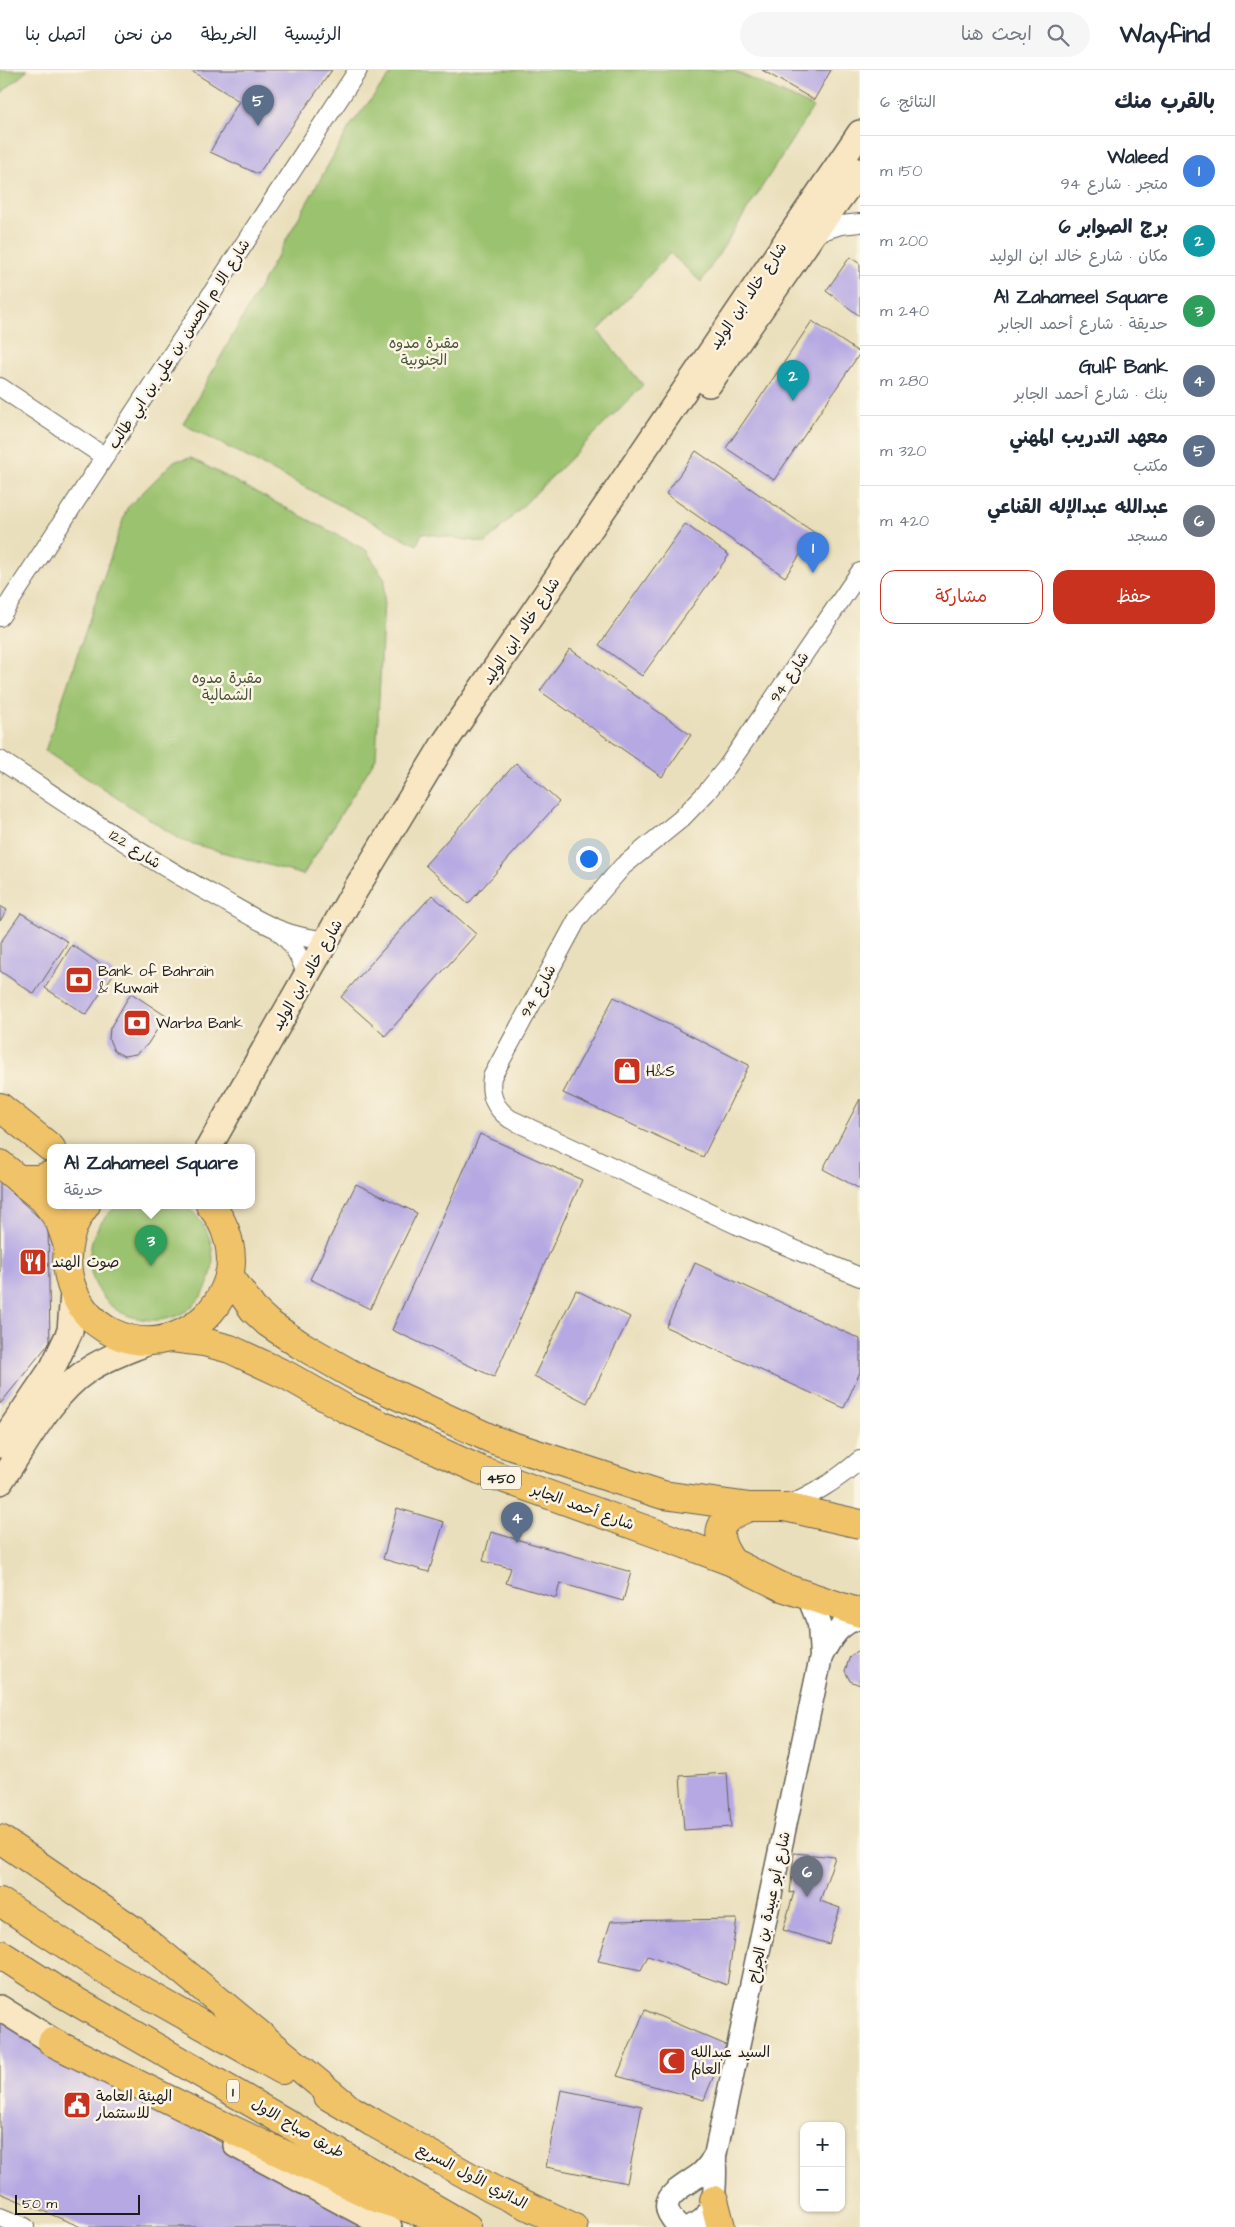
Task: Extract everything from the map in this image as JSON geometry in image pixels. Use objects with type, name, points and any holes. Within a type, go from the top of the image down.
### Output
[{"type":"main road","name":"شارع خالد ابن الوليد","points":[[211,1144],[327,940],[443,745],[860,132]]},
{"type":"main road","name":"شارع خالد ابن الوليد","points":[[230,1144],[259,1085],[318,980],[441,776],[584,559],[813,234],[860,171]]},
{"type":"main road","points":[[0,1108],[47,1145]]},
{"type":"main road","points":[[9,1171],[39,1179],[47,1176]]},
{"type":"main road","name":"450","points":[[9,1171],[47,1204]]},
{"type":"main road","name":"450","points":[[51,1209],[59,1220],[67,1244]]},
{"type":"main road","name":"450","points":[[83,1209],[71,1228],[67,1244],[66,1260],[73,1293],[97,1323],[113,1333],[132,1340],[162,1339]]},
{"type":"main road","points":[[0,1482],[52,1405],[69,1385],[87,1370],[103,1361],[189,1331],[203,1321],[219,1300],[229,1275],[230,1255],[227,1236],[217,1209]]},
{"type":"main road","name":"450","points":[[229,1275],[253,1309],[268,1323],[299,1344],[355,1376],[494,1440],[663,1495],[750,1507],[786,1507],[860,1524]]},
{"type":"main road","points":[[0,1444],[54,1367],[70,1331],[73,1293]]},
{"type":"main road","name":"شارع أحمد الجابر","points":[[162,1339],[204,1342],[230,1349],[288,1376],[346,1409],[480,1470],[732,1562],[782,1587],[860,1613]]},
{"type":"main road","points":[[288,1376],[284,1370],[283,1356],[287,1350],[299,1344]]},
{"type":"main road","points":[[732,1562],[720,1541],[720,1530],[726,1519],[750,1507]]},
{"type":"main road","points":[[0,1825],[31,1860]]},
{"type":"main road","points":[[0,1839],[133,1930],[345,2105]]},
{"type":"main road","points":[[0,1902],[103,1969],[345,2105]]},
{"type":"main road","name":"طريق صباح الاول","points":[[0,1954],[53,1988],[467,2227]]},
{"type":"main road","points":[[0,2008],[52,2042],[212,2132],[389,2227]]},
{"type":"main road","points":[[52,2042],[378,2199],[467,2227]]},
{"type":"main road","name":"الدائري الأول السريع","points":[[345,2105],[492,2189],[573,2227]]},
{"type":"main road","points":[[714,2200],[721,2227]]},
{"type":"street","name":"شارع الا م الحسن بن علي بن ابي طالب","points":[[0,617],[358,70]]},
{"type":"street","points":[[813,234],[841,225],[860,224]]},
{"type":"street","points":[[0,387],[105,457]]},
{"type":"street","name":"شارع 94","points":[[860,572],[727,768],[706,794],[681,819],[623,866],[578,918],[492,1077],[490,1088],[493,1101],[501,1113],[510,1119],[737,1225],[860,1277]]},
{"type":"street","name":"شارع 122","points":[[0,760],[180,878],[276,930],[295,937],[327,940]]},
{"type":"street","name":"شارع 122","points":[[276,930],[293,946],[307,976]]},
{"type":"street","points":[[786,1507],[817,1493],[838,1479],[860,1460]]},
{"type":"street","name":"شارع أبو عبيدة بن الجراح","points":[[808,1596],[818,1624],[821,1657]]},
{"type":"street","name":"شارع أبو عبيدة بن الجراح","points":[[714,2200],[714,2156],[821,1657],[838,1630],[852,1619],[860,1618]]},
{"type":"street","name":"شارع أبو عبيدة بن الجراح","points":[[680,2227],[672,2220],[667,2211],[668,2199],[673,2191],[700,2174],[714,2156]]},
{"type":"street","points":[[688,2227],[708,2216],[714,2200]]},
{"type":"street","points":[[0,2217],[25,2227]]},
{"type":"green space","points":[[0,70],[28,70],[0,94]]},
{"type":"green space","name":"مقبرة مدوه الجنوبية","points":[[394,70],[732,70],[813,107],[701,282],[670,253],[598,331],[643,385],[486,543],[422,533],[417,545],[183,424],[350,126]]},
{"type":"green space","name":"مقبرة مدوه الشمالية","points":[[191,458],[366,550],[385,579],[376,758],[303,875],[183,841],[45,751],[127,508],[174,461]]},
{"type":"green space","points":[[114,1209],[188,1209],[201,1221],[210,1241],[213,1261],[209,1281],[200,1298],[185,1312],[166,1319],[137,1318],[115,1309],[99,1291],[94,1282],[90,1266],[91,1248],[96,1231],[105,1217]]},
{"type":"building","points":[[190,70],[332,70],[258,174],[210,152],[239,101]]},
{"type":"building","points":[[762,70],[831,70],[814,100]]},
{"type":"building","points":[[850,257],[860,264],[860,316],[826,291]]},
{"type":"building","points":[[812,321],[860,353],[774,480],[726,448]]},
{"type":"building","points":[[696,451],[815,533],[785,577],[666,494]]},
{"type":"building","points":[[685,524],[729,555],[642,676],[599,645]]},
{"type":"building","points":[[570,649],[691,735],[662,777],[540,691]]},
{"type":"building","points":[[516,763],[559,802],[468,904],[425,865]]},
{"type":"building","points":[[432,895],[476,934],[385,1036],[341,997]]},
{"type":"building","points":[[0,906],[7,910],[0,921]]},
{"type":"building","points":[[21,913],[68,942],[34,994],[0,971],[0,943]]},
{"type":"building","name":"Bank of Bahrain & Kuwait","points":[[72,945],[114,973],[86,1015],[45,988]]},
{"type":"building","name":"Warba Bank","points":[[131,993],[166,1016],[147,1045],[136,1054],[124,1056],[114,1051],[109,1039],[110,1028]]},
{"type":"building","points":[[614,997],[749,1065],[703,1157],[563,1093]]},
{"type":"building","points":[[860,1099],[860,1189],[823,1169]]},
{"type":"building","points":[[480,1134],[582,1180],[494,1377],[392,1330]]},
{"type":"building","points":[[0,1182],[48,1226],[50,1342],[0,1404]]},
{"type":"building","points":[[356,1184],[417,1213],[370,1309],[310,1279]]},
{"type":"building","points":[[695,1263],[860,1339],[860,1372],[844,1408],[666,1327]]},
{"type":"building","points":[[576,1290],[630,1317],[587,1403],[534,1376]]},
{"type":"building","points":[[397,1508],[444,1522],[429,1572],[383,1559]]},
{"type":"building","points":[[491,1532],[631,1572],[623,1601],[560,1583],[556,1598],[506,1583],[511,1568],[483,1561]]},
{"type":"building","points":[[857,1652],[860,1653],[860,1685],[850,1681],[845,1671],[850,1656]]},
{"type":"building","points":[[727,1773],[731,1827],[684,1830],[680,1776]]},
{"type":"building","points":[[794,1853],[835,1857],[820,1901],[840,1908],[829,1944],[783,1930],[794,1892],[790,1893]]},
{"type":"building","points":[[737,1919],[727,1985],[648,1956],[641,1970],[598,1961],[611,1921]]},
{"type":"building","name":"السيد عبدالله العالم","points":[[645,2010],[726,2045],[704,2100],[617,2076]]},
{"type":"building","name":"الهيئة العامة للاستثمار","points":[[0,2018],[371,2227],[81,2227],[0,2193]]},
{"type":"building","points":[[561,2090],[642,2106],[627,2183],[546,2167]]},
{"type":"place","name":"معهد التدريب المهني","points":[[258,126]]},
{"type":"place","name":"برج الصوابر 6","points":[[793,401]]},
{"type":"place","name":"Waleed","points":[[813,573]]},
{"type":"place","name":"Bank of Bahrain & Kuwait","points":[[79,980]]},
{"type":"place","name":"Warba Bank","points":[[137,1023]]},
{"type":"place","name":"H&S","points":[[627,1071]]},
{"type":"place","name":"صوت الهند","points":[[33,1262]]},
{"type":"place","name":"Al Zahameel Square","points":[[151,1266]]},
{"type":"place","name":"Gulf Bank","points":[[517,1543]]},
{"type":"place","name":"عبدالله عبدالإله القناعي","points":[[807,1897]]},
{"type":"place","name":"السيد عبدالله العالم","points":[[672,2061]]},
{"type":"place","name":"الهيئة العامة للاستثمار","points":[[77,2105]]}]
